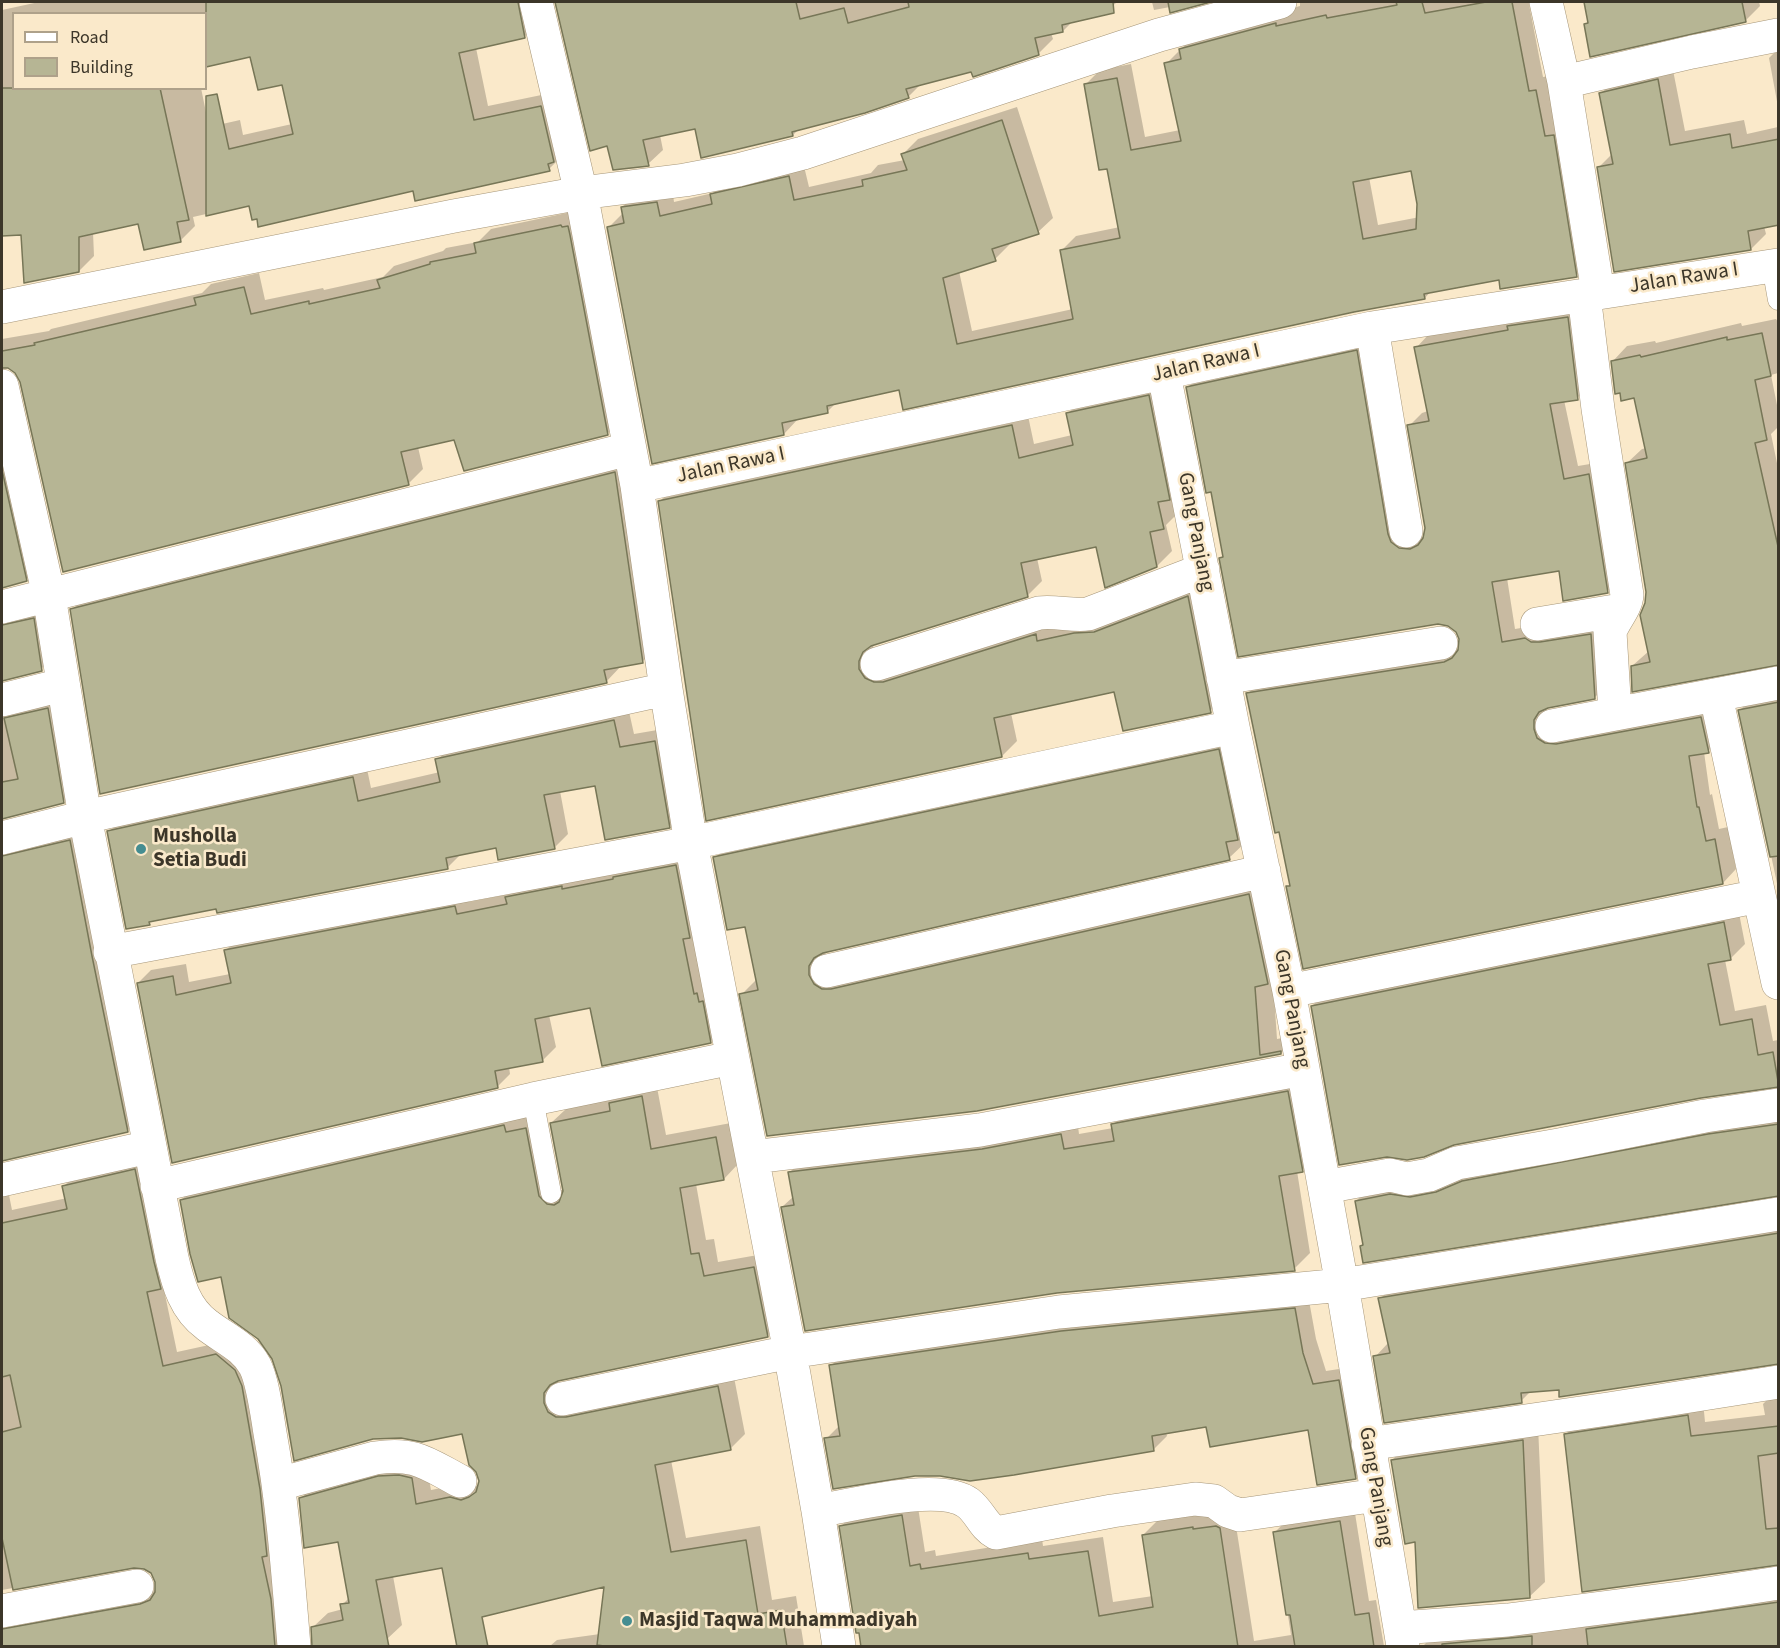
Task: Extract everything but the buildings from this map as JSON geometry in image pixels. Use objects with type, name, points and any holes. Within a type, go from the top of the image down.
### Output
[{"type":"street","points":[[536,2],[581,193],[637,486],[691,843],[790,1352],[839,1647]]},
{"type":"street","points":[[2,307],[454,216],[581,193],[686,180],[738,170],[802,153],[1159,35],[1280,2]]},
{"type":"street","points":[[1546,2],[1564,82],[1591,294],[1598,409],[1627,595],[1610,632],[1615,713]]},
{"type":"street","points":[[1564,82],[1692,52],[1779,35]]},
{"type":"street","name":"Jalan Rawa I","points":[[637,486],[1372,328],[1775,266]]},
{"type":"street","points":[[1372,328],[1406,531]]},
{"type":"street","name":"Gang Panjang","points":[[1164,374],[1223,678],[1289,991],[1342,1285],[1401,1637]]},
{"type":"street","points":[[2,386],[49,596],[62,685],[110,952],[172,1258],[184,1298],[194,1312],[206,1324],[248,1355],[256,1369],[267,1414],[279,1484],[294,1647]]},
{"type":"street","points":[[2,607],[629,449]]},
{"type":"street","points":[[877,664],[1039,613],[1055,611],[1077,615],[1088,614],[1203,570]]},
{"type":"street","points":[[1537,624],[1620,610]]},
{"type":"street","points":[[1223,678],[1441,643]]},
{"type":"street","points":[[1552,726],[1779,684]]},
{"type":"street","points":[[2,700],[62,685]]},
{"type":"street","points":[[2,837],[666,689]]},
{"type":"street","points":[[1716,696],[1779,983]]},
{"type":"street","points":[[110,952],[691,843],[1233,727]]},
{"type":"street","points":[[826,971],[1264,872]]},
{"type":"street","points":[[1289,991],[1759,896]]},
{"type":"street","points":[[157,1186],[533,1099],[732,1058]]},
{"type":"street","points":[[753,1156],[980,1130],[1303,1069]]},
{"type":"street","points":[[1325,1187],[1390,1175],[1407,1179],[1429,1175],[1457,1163],[1705,1116],[1779,1105]]},
{"type":"street","points":[[2,1180],[149,1147]]},
{"type":"street","points":[[562,1399],[790,1352],[1059,1312],[1342,1285],[1779,1214]]},
{"type":"street","points":[[1368,1444],[1779,1382]]},
{"type":"street","points":[[279,1484],[391,1455],[417,1458],[460,1481]]},
{"type":"street","points":[[818,1511],[923,1493],[956,1497],[968,1503],[985,1525],[996,1533],[1112,1511],[1195,1499],[1214,1501],[1228,1511],[1240,1515],[1377,1495]]},
{"type":"street","points":[[1401,1637],[1508,1620],[1687,1598],[1779,1583]]},
{"type":"street","points":[[2,1611],[137,1586]]},
{"type":"lane","points":[[1775,266],[1779,300]]},
{"type":"lane","points":[[533,1099],[551,1193]]},
{"type":"place","name":"Musholla Setia Budi","points":[[141,849]]},
{"type":"place","name":"Masjid Taqwa Muhammadiyah","points":[[627,1621]]}]
